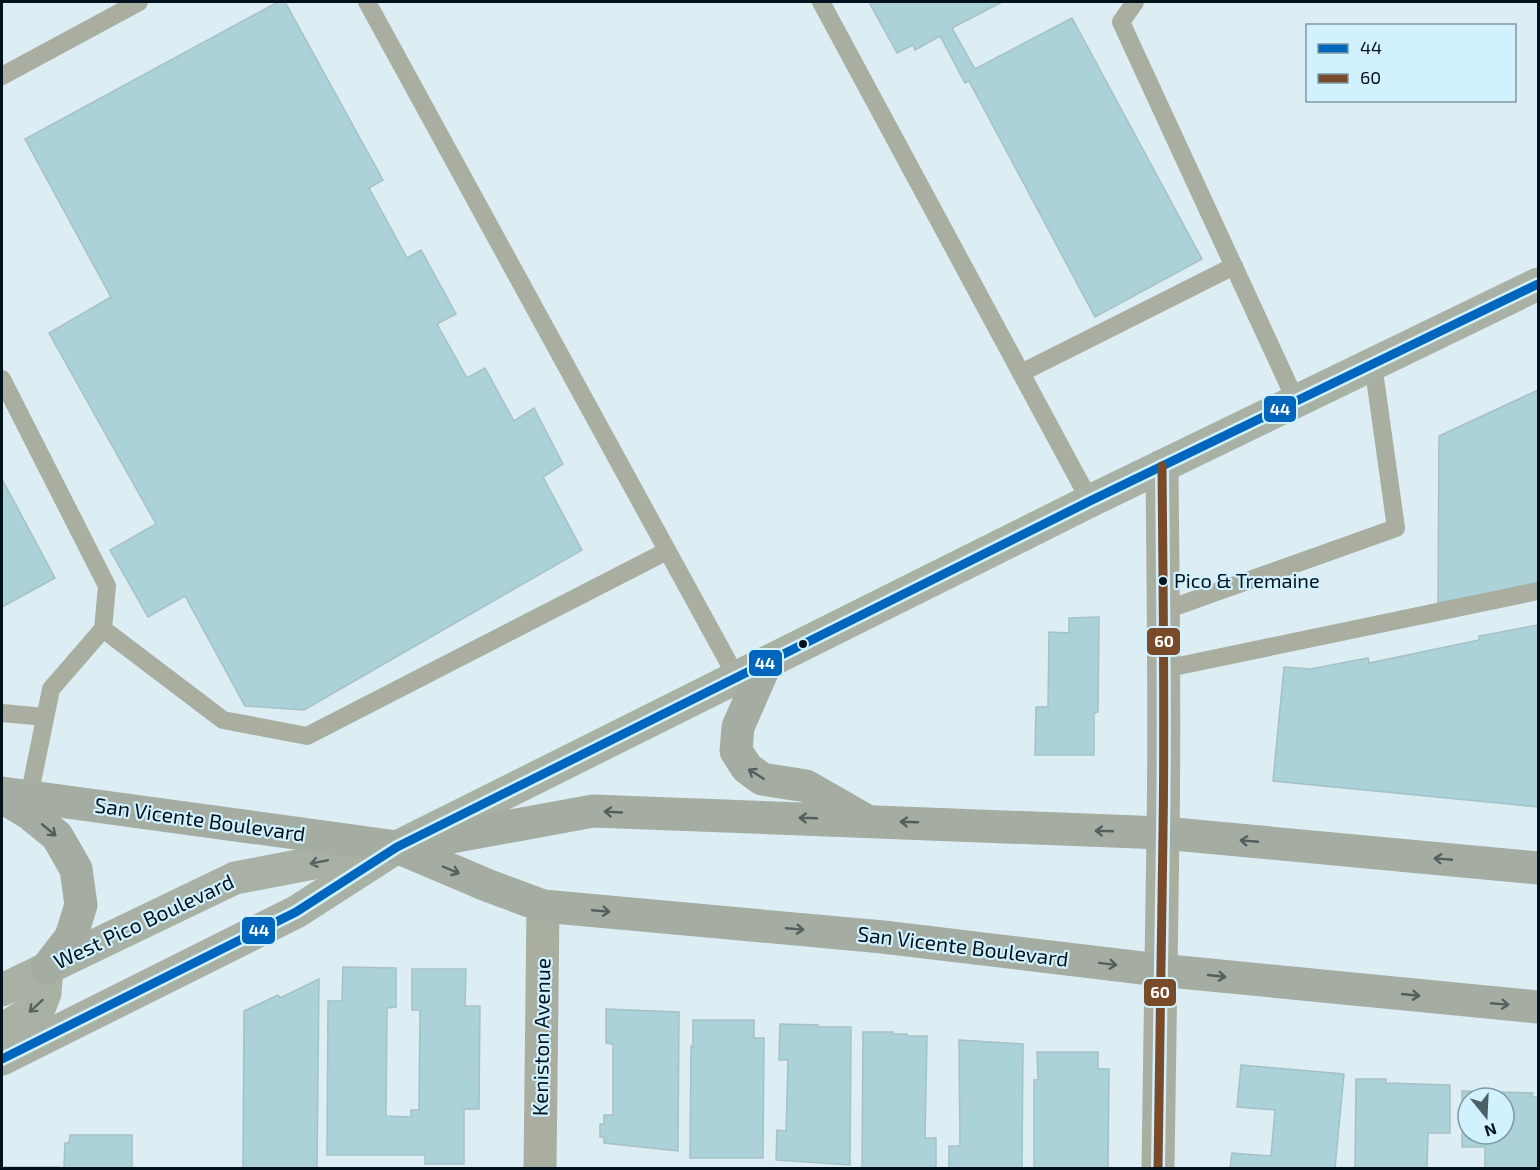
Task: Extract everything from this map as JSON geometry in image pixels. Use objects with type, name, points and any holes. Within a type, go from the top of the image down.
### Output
[{"type":"main road","name":"West Pico Boulevard","points":[[2,1059],[296,912],[398,847],[1090,501],[1539,284]]},
{"type":"main road","points":[[766,663],[738,727],[736,752],[747,768],[762,779],[806,786],[867,820]]},
{"type":"main road","points":[[2,1030],[40,1006],[45,993],[46,968],[71,937],[81,905],[76,869],[57,836],[11,796]]},
{"type":"main road","name":"San Vicente Boulevard","points":[[11,796],[398,847],[489,886],[543,906],[883,937],[1159,970],[1539,1007]]},
{"type":"main road","name":"San Vicente Boulevard","points":[[398,847],[593,811],[1163,833],[1539,868]]},
{"type":"main road","name":"West Pico Boulevard","points":[[2,990],[235,878],[398,847]]},
{"type":"street","points":[[1158,1168],[1164,669],[1162,466]]},
{"type":"street","name":"Keniston Avenue","points":[[540,1168],[543,906]]},
{"type":"lane","points":[[2,76],[139,2]]},
{"type":"lane","points":[[367,2],[737,678]]},
{"type":"lane","points":[[821,2],[1090,501]]},
{"type":"lane","points":[[1135,2],[1121,22],[1296,401]]},
{"type":"lane","points":[[1022,373],[1234,266]]},
{"type":"lane","points":[[1163,611],[1396,528],[1373,364]]},
{"type":"lane","points":[[2,378],[107,586],[103,629],[51,689],[45,717],[11,796]]},
{"type":"lane","points":[[103,629],[223,720],[308,736],[667,551]]},
{"type":"lane","points":[[1164,669],[1539,591]]},
{"type":"lane","points":[[2,713],[45,717]]},
{"type":"building","points":[[278,2],[285,2],[383,180],[369,188],[407,258],[421,250],[456,314],[437,324],[467,378],[485,368],[514,421],[534,408],[563,464],[543,477],[582,550],[304,710],[245,706],[185,596],[148,617],[110,550],[156,524],[49,333],[111,297],[25,139]]},
{"type":"building","points":[[869,2],[1002,2],[952,28],[975,69],[1072,18],[1202,259],[1095,317],[969,81],[965,83],[940,36],[915,50],[913,45],[897,53]]},
{"type":"building","points":[[1538,390],[1538,584],[1438,603],[1439,436]]},
{"type":"building","points":[[2,479],[55,578],[2,607]]},
{"type":"building","points":[[1099,617],[1098,712],[1094,713],[1094,755],[1035,755],[1036,707],[1048,707],[1049,632],[1069,633],[1069,618]]},
{"type":"building","points":[[1538,625],[1538,807],[1273,781],[1284,667],[1311,669],[1368,658],[1369,663],[1479,640],[1479,636]]},
{"type":"building","points":[[343,967],[396,968],[396,1007],[387,1008],[386,1116],[411,1117],[411,1110],[419,1110],[420,1010],[412,1010],[412,969],[466,969],[465,1006],[480,1006],[479,1109],[464,1109],[464,1164],[425,1164],[425,1155],[327,1155],[328,1001],[342,1001]]},
{"type":"building","points":[[319,979],[317,1168],[243,1168],[244,1011],[278,995],[280,998]]},
{"type":"building","points":[[606,1009],[679,1012],[678,1151],[604,1143],[604,1137],[600,1137],[600,1124],[604,1124],[604,1115],[613,1115],[613,1044],[606,1043]]},
{"type":"building","points":[[693,1020],[754,1020],[754,1038],[764,1038],[763,1158],[690,1158]]},
{"type":"building","points":[[780,1024],[851,1027],[850,1165],[776,1160],[777,1130],[786,1131],[788,1060],[779,1060]]},
{"type":"building","points":[[863,1032],[893,1032],[893,1034],[907,1034],[907,1036],[927,1036],[925,1138],[936,1138],[936,1168],[862,1168]]},
{"type":"building","points":[[959,1040],[1023,1044],[1022,1168],[949,1168],[949,1146],[960,1146]]},
{"type":"building","points":[[1037,1052],[1098,1052],[1098,1069],[1109,1069],[1108,1168],[1034,1168],[1034,1080],[1038,1080]]},
{"type":"building","points":[[1241,1065],[1344,1074],[1335,1168],[1230,1168],[1232,1153],[1271,1156],[1275,1110],[1237,1107]]},
{"type":"building","points":[[1356,1079],[1386,1079],[1386,1083],[1450,1085],[1450,1133],[1428,1133],[1427,1168],[1355,1168]]},
{"type":"building","points":[[1516,1093],[1533,1093],[1532,1097],[1538,1097],[1538,1168],[1485,1168],[1485,1147],[1462,1146],[1516,1146]]},
{"type":"building","points":[[70,1135],[132,1135],[132,1168],[64,1168],[65,1143],[69,1143]]},
{"type":"building","points":[[59,1167],[59,1168],[2,1168]]},
{"type":"transit line","name":"44","points":[[2,1059],[296,912],[397,847],[1090,501],[1538,284]]},
{"type":"transit line","name":"60","points":[[1158,1168],[1164,787],[1162,466]]},
{"type":"place","name":"Pico & Tremaine","points":[[1163,581]]}]
